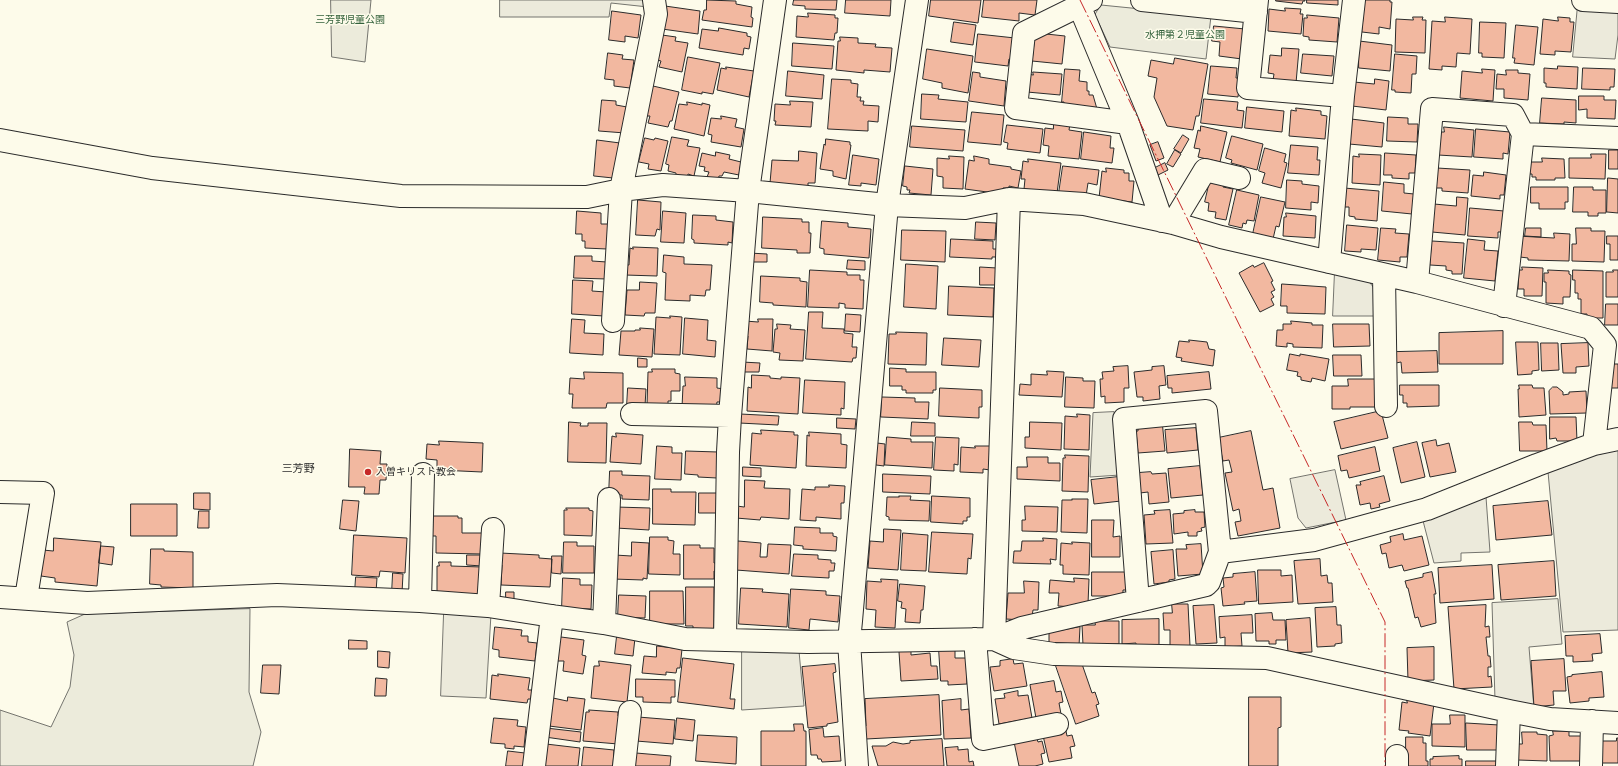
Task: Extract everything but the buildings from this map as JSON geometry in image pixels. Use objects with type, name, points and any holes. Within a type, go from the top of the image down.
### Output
[{"type":"street","points":[[613,321],[621,190],[656,14],[654,0]]},
{"type":"street","points":[[725,640],[730,416],[748,191],[775,0]]},
{"type":"street","points":[[857,766],[849,642],[887,205],[917,0]]},
{"type":"street","points":[[1142,0],[1256,6],[1248,88],[1343,96]]},
{"type":"street","points":[[1329,262],[1343,96],[1354,0]]},
{"type":"street","points":[[1583,0],[1618,2]]},
{"type":"street","points":[[1128,122],[1016,108],[1024,33],[1083,2],[1128,122],[1168,222]]},
{"type":"street","points":[[1417,282],[1432,109],[1514,115],[1522,134],[1504,306]]},
{"type":"street","points":[[1522,134],[1618,138]]},
{"type":"street","points":[[0,140],[152,168],[401,196],[587,197],[621,190],[663,185],[748,191],[887,205],[965,208],[1009,198],[1084,204],[1168,222],[1221,237],[1417,282],[1591,328],[1612,345],[1594,444]]},
{"type":"street","points":[[1168,222],[1205,170],[1239,178]]},
{"type":"street","points":[[1009,198],[985,639],[983,739],[1057,724]]},
{"type":"street","points":[[1384,275],[1386,406]]},
{"type":"street","points":[[0,597],[87,603],[277,595],[420,601],[488,606],[604,622],[685,639],[849,642],[985,639],[1022,628],[1206,586],[1209,582],[1220,552],[1206,411],[1124,419],[1138,601]]},
{"type":"street","points":[[632,414],[730,416]]},
{"type":"street","points":[[1220,552],[1314,540],[1427,508],[1594,444],[1618,439]]},
{"type":"street","points":[[420,601],[423,474]]},
{"type":"street","points":[[0,492],[43,493],[26,598]]},
{"type":"street","points":[[604,622],[609,499]]},
{"type":"street","points":[[488,606],[493,529]]},
{"type":"street","points":[[534,766],[552,616]]},
{"type":"street","points":[[985,639],[1014,648],[1054,654],[1267,658],[1550,719],[1618,723]]},
{"type":"street","points":[[1507,766],[1509,711]]},
{"type":"street","points":[[624,766],[630,712]]},
{"type":"street","points":[[1591,766],[1592,721]]},
{"type":"green space","name":"三芳野児童公園","points":[[331,0],[371,0],[365,62],[332,57]]},
{"type":"green space","name":"水押第２児童公園","points":[[1101,5],[1211,16],[1206,59],[1110,47],[1095,15]]},
{"type":"green space","points":[[1114,412],[1120,475],[1090,477],[1093,413]]},
{"type":"green space","points":[[250,609],[249,692],[261,732],[253,766],[0,766],[0,710],[51,727],[70,687],[74,655],[67,622],[85,614]]},
{"type":"shaded area","points":[[500,0],[647,0],[648,7],[611,3],[609,17],[500,17]]},
{"type":"shaded area","points":[[1578,5],[1618,9],[1618,35],[1615,59],[1573,57]]},
{"type":"shaded area","points":[[1335,270],[1365,277],[1375,289],[1374,316],[1333,316]]},
{"type":"shaded area","points":[[1618,450],[1618,630],[1563,632],[1548,472],[1588,457]]},
{"type":"shaded area","points":[[1335,470],[1346,520],[1306,528],[1298,518],[1290,479]]},
{"type":"shaded area","points":[[1486,497],[1490,552],[1461,553],[1461,561],[1434,563],[1422,517],[1453,510]]},
{"type":"shaded area","points":[[1558,599],[1562,644],[1529,647],[1534,709],[1495,700],[1492,603]]},
{"type":"shaded area","points":[[444,613],[491,614],[486,698],[441,696]]},
{"type":"shaded area","points":[[742,648],[799,651],[804,706],[742,710]]},
{"type":"power","points":[[1080,0],[1385,622],[1385,766]]},
{"type":"place","name":"入曽キリスト教会","points":[[368,472]]},
{"type":"district","name":"三芳野","points":[[298,469]]}]
